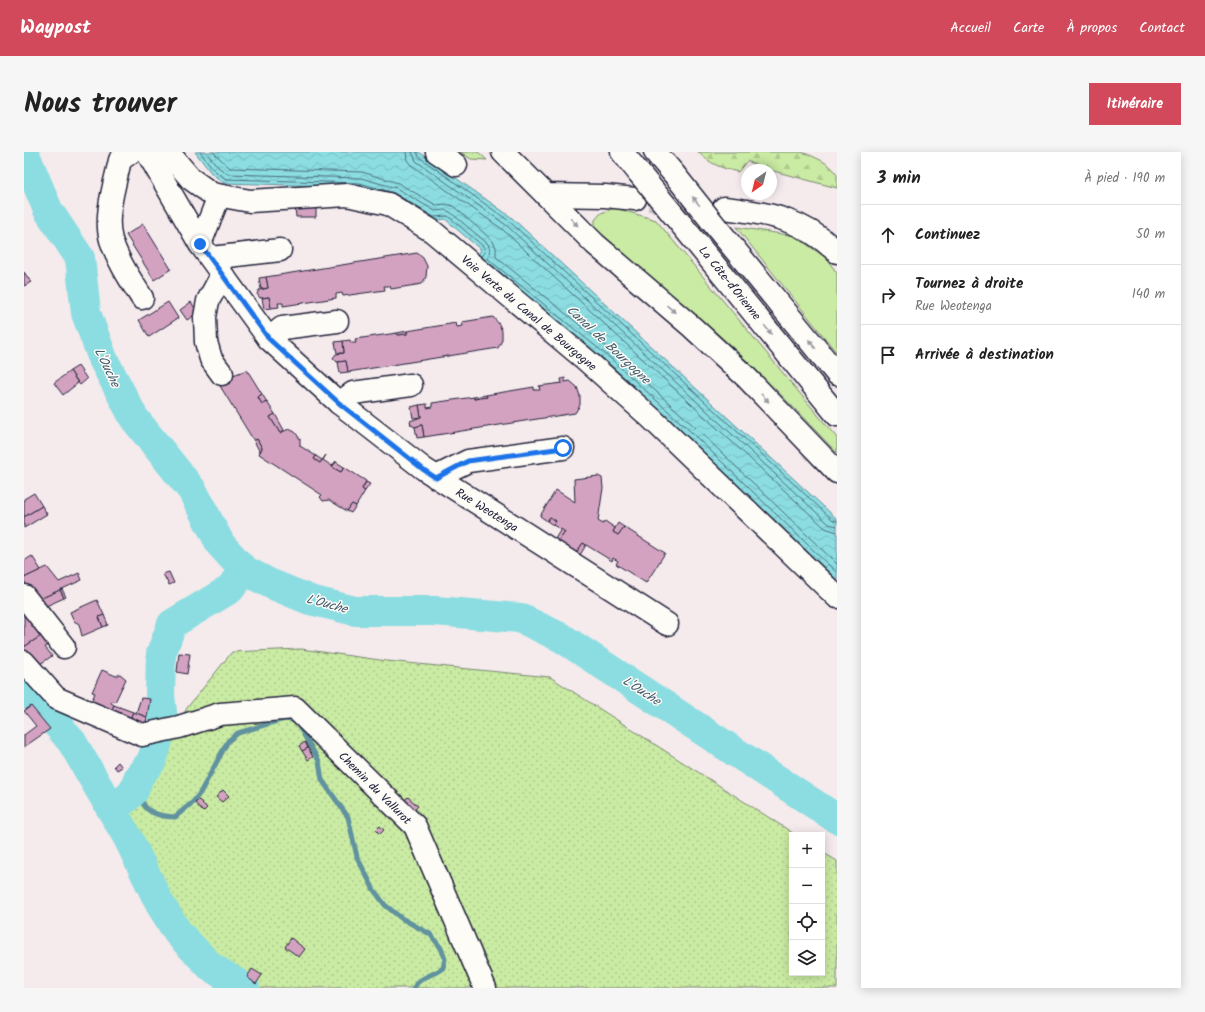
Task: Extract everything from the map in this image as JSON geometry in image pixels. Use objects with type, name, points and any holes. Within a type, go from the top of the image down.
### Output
[{"type":"main road","name":"Rue Weotenga","points":[[147,152],[211,259],[269,339],[339,403],[424,470],[667,624]]},
{"type":"main road","name":"Voie Verte du Canal de Bourgogne","points":[[168,152],[191,179],[212,194],[219,196],[250,201],[347,195],[388,204],[408,215],[432,231],[586,360],[651,418],[837,596]]},
{"type":"main road","points":[[437,152],[456,165]]},
{"type":"main road","points":[[503,152],[595,244],[692,327],[746,378],[837,472]]},
{"type":"main road","name":"La Côte-d'Orienne","points":[[622,152],[837,415]]},
{"type":"main road","name":"La Côte-d'Orienne","points":[[656,152],[674,174],[720,218],[837,374]]},
{"type":"main road","points":[[121,155],[110,215],[111,239],[122,266],[142,298]]},
{"type":"main road","points":[[546,195],[604,196],[635,199]]},
{"type":"main road","points":[[219,196],[205,317],[206,342],[211,359],[222,374]]},
{"type":"main road","points":[[720,218],[773,216],[792,221],[818,236],[837,252]]},
{"type":"main road","points":[[211,259],[280,250]]},
{"type":"main road","points":[[269,339],[282,328],[337,320]]},
{"type":"main road","points":[[339,403],[353,393],[412,384]]},
{"type":"main road","points":[[436,478],[468,461],[563,448]]},
{"type":"main road","points":[[24,596],[64,646]]},
{"type":"main road","name":"Chemin du Vallurot","points":[[24,662],[56,698],[142,735],[179,727],[220,714],[295,708],[415,826],[485,988]]},
{"type":"green space","points":[[460,152],[478,152],[487,160],[471,159]]},
{"type":"green space","points":[[698,152],[801,152],[816,158],[835,171],[837,175],[837,188],[777,172],[777,164],[754,164],[747,161],[745,164],[741,164],[741,168],[738,172],[711,163]]},
{"type":"green space","points":[[615,208],[656,220],[837,438],[837,453],[774,387],[708,325],[606,244],[595,229],[595,220],[601,213]]},
{"type":"green space","points":[[736,227],[795,236],[826,258],[837,273],[837,353]]},
{"type":"green space","points":[[301,649],[387,661],[550,677],[791,832],[789,832],[789,976],[825,976],[825,854],[837,861],[837,988],[236,988],[186,923],[127,811],[147,780],[187,708],[232,652]]},
{"type":"water","name":"Canal de Bourgogne","points":[[195,152],[419,152],[511,217],[837,519],[837,585],[475,259],[481,250],[445,219],[434,221],[359,187],[224,183],[212,174]]},
{"type":"building","points":[[295,207],[316,207],[316,217],[296,217]]},
{"type":"building","points":[[143,224],[171,269],[154,280],[126,235]]},
{"type":"building","points":[[417,253],[423,258],[427,266],[426,277],[422,284],[391,289],[390,286],[384,286],[385,290],[343,296],[342,293],[336,294],[336,298],[283,306],[283,303],[278,303],[279,307],[271,308],[269,297],[260,298],[257,294],[259,290],[268,288],[266,277]]},
{"type":"building","points":[[24,272],[31,282],[24,286]]},
{"type":"building","points":[[266,277],[268,288],[261,289],[259,278]]},
{"type":"building","points":[[269,297],[271,308],[264,309],[262,298]]},
{"type":"building","points":[[168,302],[178,318],[149,337],[139,320]]},
{"type":"building","points":[[191,302],[198,313],[187,320],[180,310]]},
{"type":"building","points":[[493,317],[499,324],[502,331],[502,340],[498,348],[348,372],[346,361],[337,362],[333,358],[336,354],[344,353],[343,341],[350,340],[351,343],[356,343],[355,339],[397,333],[397,335],[407,334],[407,331],[456,323],[457,327],[463,326],[462,322]]},
{"type":"building","points":[[407,331],[407,334],[397,335],[397,333]]},
{"type":"building","points":[[343,341],[344,353],[337,353],[335,342]]},
{"type":"building","points":[[346,361],[348,372],[340,373],[338,362]]},
{"type":"building","points":[[78,366],[87,379],[80,385],[70,371]]},
{"type":"building","points":[[247,370],[262,394],[258,397],[262,404],[267,402],[275,414],[270,417],[280,433],[289,429],[295,432],[300,439],[300,446],[316,456],[314,459],[320,463],[326,455],[323,460],[332,466],[336,461],[332,467],[341,472],[344,467],[366,481],[362,489],[365,491],[356,506],[352,504],[347,511],[329,500],[323,501],[320,497],[322,495],[259,454],[262,448],[257,439],[254,441],[220,386],[233,375]]},
{"type":"building","points":[[70,371],[78,383],[63,395],[54,383]]},
{"type":"building","points":[[565,378],[565,382],[570,381],[577,387],[580,396],[580,405],[575,413],[424,437],[422,425],[415,427],[411,425],[410,421],[421,417],[419,405],[427,404],[427,408],[432,407],[432,403],[474,397],[474,399],[487,397],[486,395],[534,387],[534,390],[540,390],[539,386],[562,383],[561,379]]},
{"type":"building","points":[[262,394],[267,402],[262,404],[258,397]]},
{"type":"building","points":[[486,395],[487,397],[474,399],[474,397]]},
{"type":"building","points":[[419,405],[421,417],[413,418],[411,407]]},
{"type":"building","points":[[275,414],[284,430],[280,433],[270,417]]},
{"type":"building","points":[[422,425],[424,437],[417,438],[415,427]]},
{"type":"building","points":[[257,439],[262,448],[260,452],[254,441]]},
{"type":"building","points":[[316,456],[322,460],[320,463],[314,459]]},
{"type":"building","points":[[336,462],[344,467],[341,472],[332,467]]},
{"type":"building","points":[[598,476],[602,478],[603,488],[598,521],[603,524],[605,521],[615,528],[613,532],[618,535],[624,527],[665,553],[646,583],[616,564],[618,561],[613,558],[612,561],[583,543],[576,553],[558,542],[565,532],[553,525],[556,521],[550,517],[547,521],[540,516],[556,490],[575,502],[574,479]]},
{"type":"building","points":[[366,482],[370,484],[365,491],[362,489]]},
{"type":"building","points":[[34,493],[42,506],[24,517],[24,499]]},
{"type":"building","points":[[352,504],[356,506],[351,513],[347,511]]},
{"type":"building","points":[[42,506],[47,514],[24,528],[24,517]]},
{"type":"building","points":[[550,517],[556,521],[553,525],[547,521]]},
{"type":"building","points":[[618,523],[624,527],[618,535],[613,532]]},
{"type":"building","points":[[561,529],[565,532],[558,542],[555,539]]},
{"type":"building","points":[[583,543],[586,545],[580,555],[576,553]]},
{"type":"building","points":[[32,556],[41,570],[24,578],[24,561]]},
{"type":"building","points":[[47,567],[59,582],[79,573],[82,580],[40,599],[24,581],[24,578]]},
{"type":"building","points":[[169,572],[174,583],[169,585],[163,574]]},
{"type":"building","points":[[62,589],[66,597],[64,598],[60,590]]},
{"type":"building","points":[[60,590],[64,598],[46,606],[42,598]]},
{"type":"building","points":[[97,600],[104,615],[99,617],[103,627],[82,636],[79,624],[74,621],[70,612]]},
{"type":"building","points":[[24,610],[44,634],[24,647]]},
{"type":"building","points":[[104,615],[108,625],[103,627],[99,617]]},
{"type":"building","points":[[44,634],[51,643],[45,647],[52,656],[34,668],[24,654],[24,647]]},
{"type":"building","points":[[179,653],[190,654],[187,674],[177,672]]},
{"type":"building","points":[[102,670],[116,676],[120,674],[126,679],[115,702],[112,701],[111,703],[114,705],[110,714],[89,707],[95,693],[92,692]]},
{"type":"building","points":[[141,698],[150,699],[147,717],[136,713]]},
{"type":"building","points":[[114,705],[133,712],[129,721],[110,714]]},
{"type":"building","points":[[31,706],[50,729],[24,747],[24,735],[36,726],[24,711]]},
{"type":"building","points":[[133,712],[147,717],[145,727],[129,721]]},
{"type":"building","points":[[305,742],[308,748],[302,751],[299,746]]},
{"type":"building","points":[[308,748],[313,757],[308,760],[302,751]]},
{"type":"building","points":[[118,762],[122,767],[117,770],[114,766]]},
{"type":"building","points":[[223,790],[229,796],[222,802],[216,797]]},
{"type":"building","points":[[408,797],[418,806],[409,816],[399,806]]},
{"type":"building","points":[[199,800],[207,808],[203,812],[195,803]]},
{"type":"building","points":[[380,826],[384,830],[380,834],[376,830]]},
{"type":"building","points":[[291,938],[305,949],[299,957],[285,947]]},
{"type":"building","points":[[252,969],[262,975],[256,984],[247,977]]},
{"type":"waterway","name":"L'Ouche","points":[[24,152],[48,210],[80,258],[86,313],[103,359],[134,418],[192,490],[221,545],[244,570],[271,584],[310,600],[355,611],[435,611],[520,618],[562,638],[837,819]]},
{"type":"waterway","points":[[110,806],[126,799],[134,791],[139,776],[151,762],[156,748],[163,720],[160,696],[161,654],[172,624],[230,589],[244,570]]},
{"type":"waterway","points":[[24,685],[72,742],[128,838],[160,904],[178,933],[211,967],[245,988]]},
{"type":"waterway","points":[[139,776],[140,794],[145,807],[157,814],[175,817],[193,802],[200,793],[228,741],[238,733],[284,719],[292,720],[297,723],[319,761],[322,780],[348,817],[357,857],[374,890],[385,905],[401,918],[430,934],[441,948],[445,959],[443,968],[422,979],[414,988]]},
{"type":"tunnel","points":[[649,200],[714,207]]},
{"type":"route","points":[[200,244],[269,339],[339,403],[436,478],[468,461],[563,448]]}]
